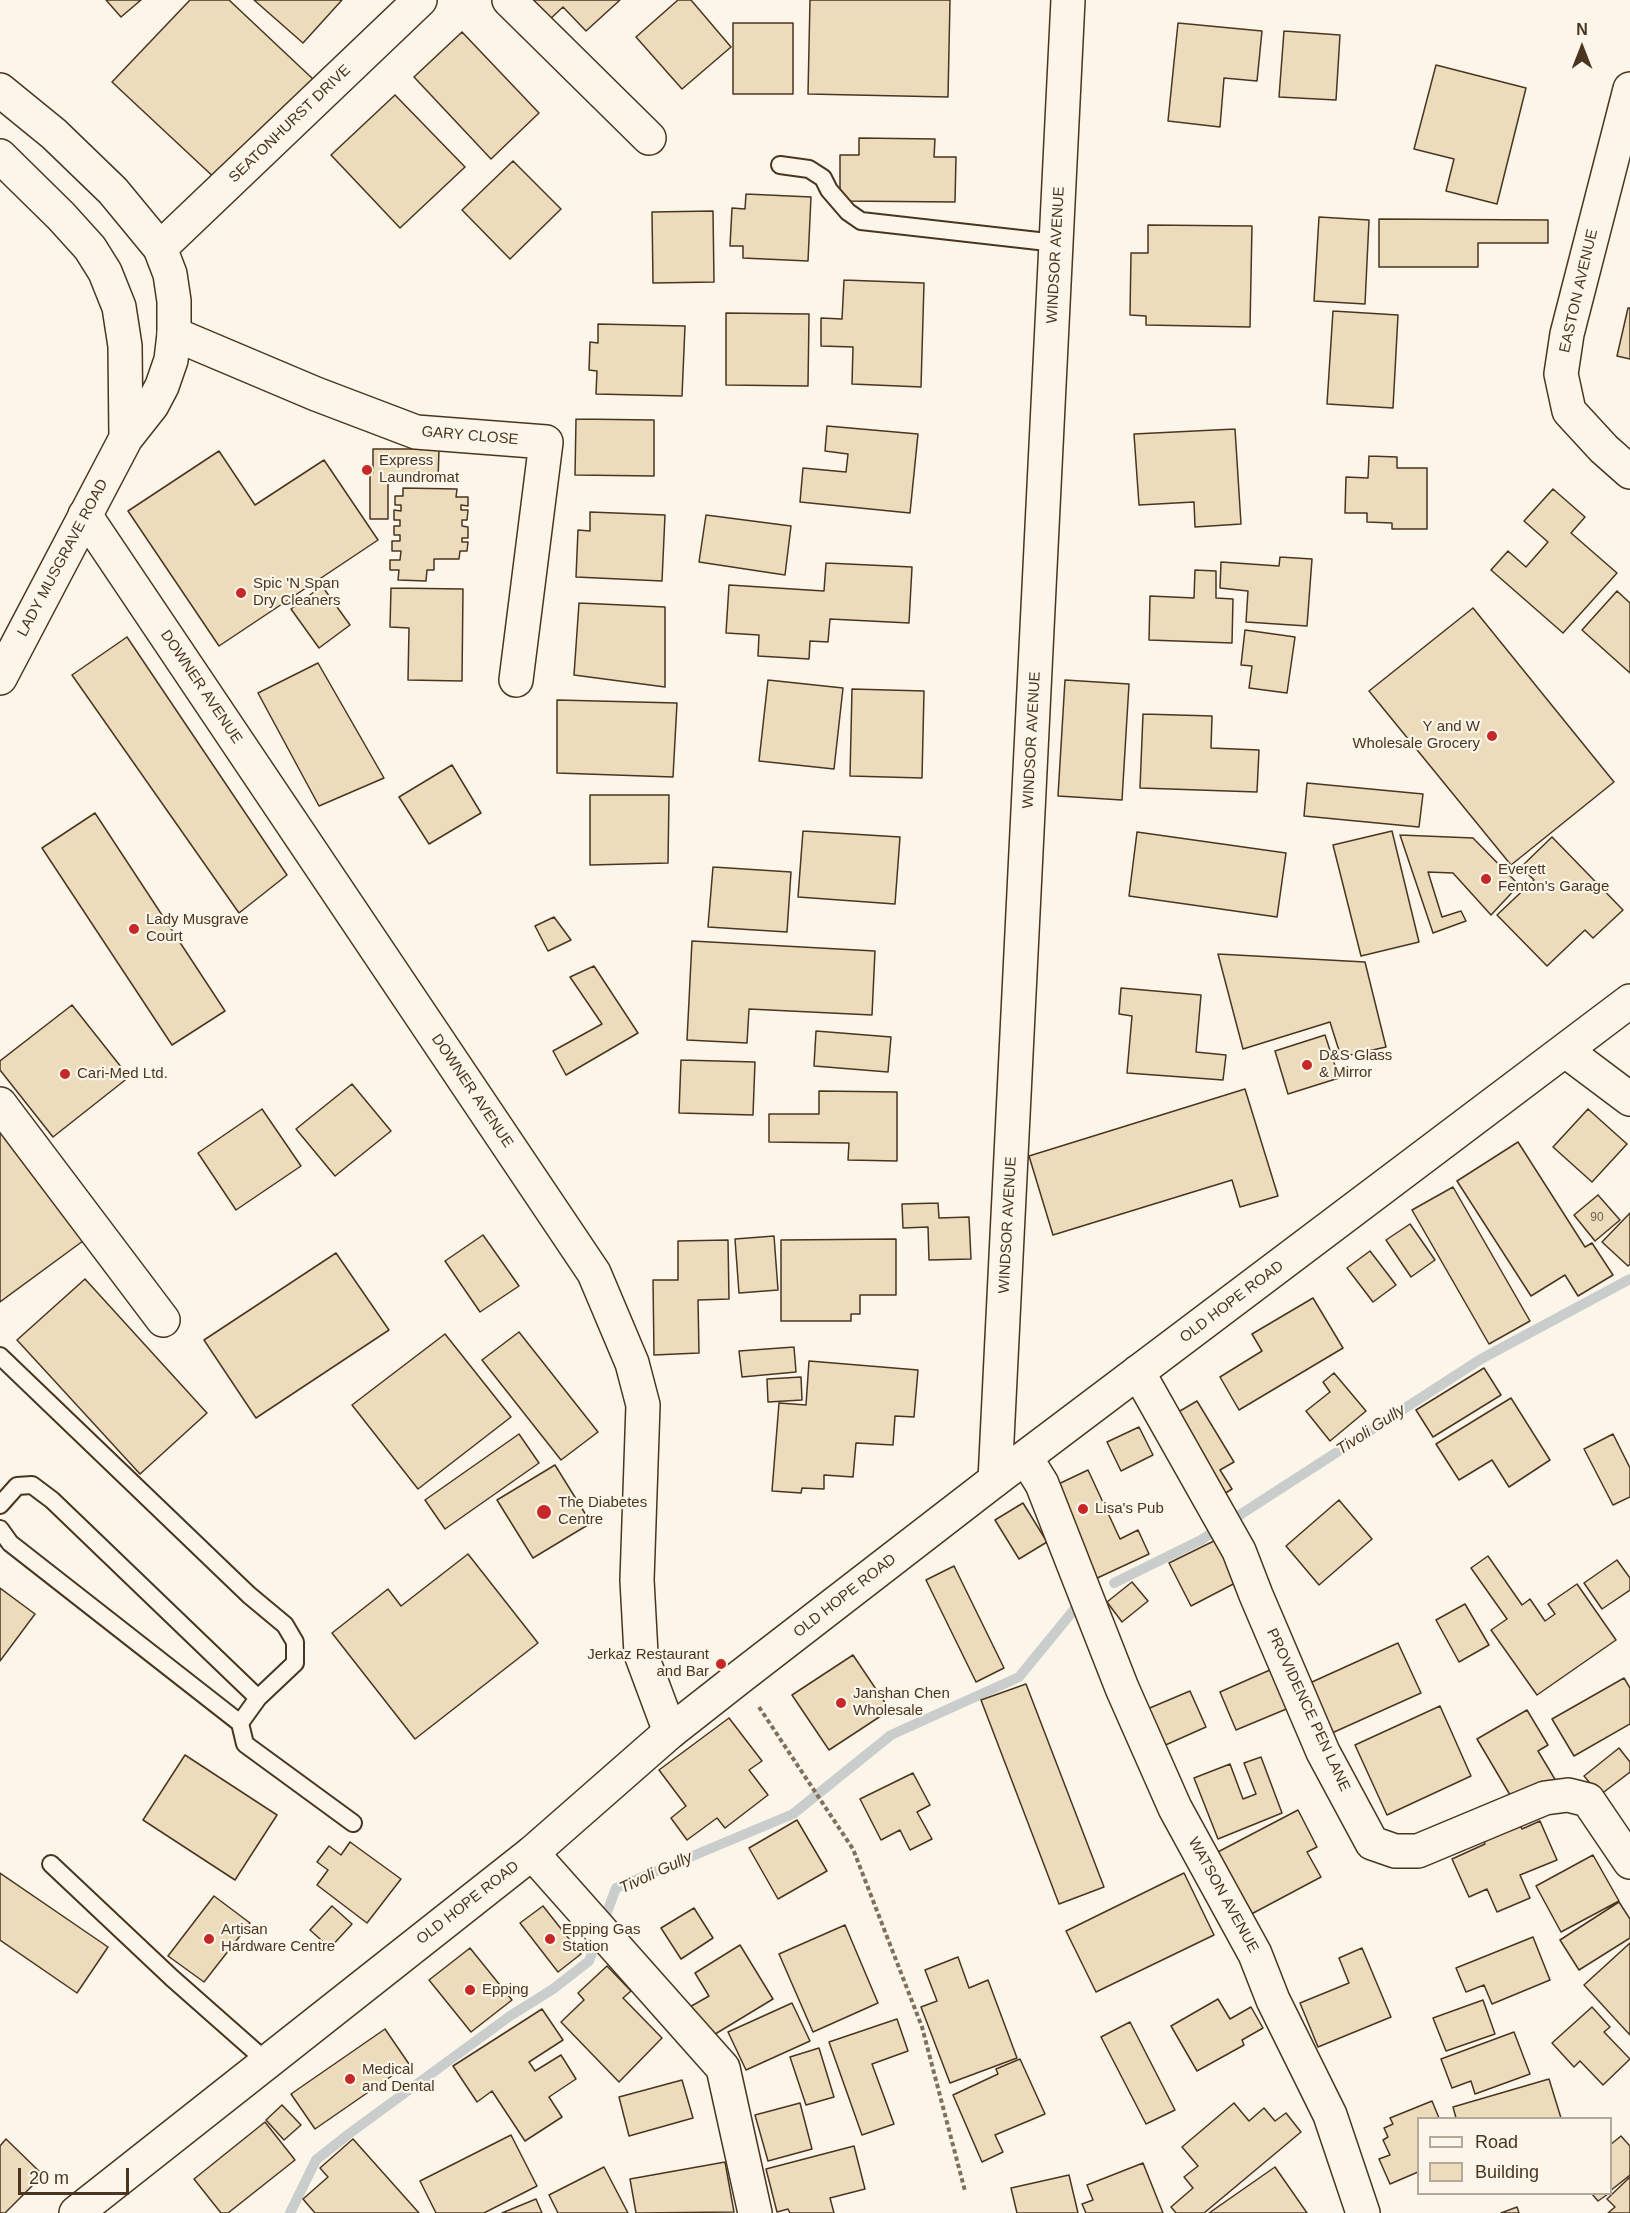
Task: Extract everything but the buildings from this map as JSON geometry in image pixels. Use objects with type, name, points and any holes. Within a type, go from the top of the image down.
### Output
[{"type":"street","name":"SEATONHURST DRIVE","points":[[160,248],[420,0]]},
{"type":"street","points":[[509,0],[649,138]]},
{"type":"street","name":"WINDSOR AVENUE","points":[[995,1480],[1068,0]]},
{"type":"street","name":"EASTON AVENUE","points":[[1630,89],[1567,334],[1561,374],[1569,411],[1604,449],[1630,472]]},
{"type":"street","name":"LADY MUSGRAVE ROAD","points":[[0,90],[54,134],[113,191],[160,248],[170,274],[174,301],[171,360],[162,386],[152,405],[126,438],[0,678]]},
{"type":"street","name":"LADY MUSGRAVE ROAD","points":[[0,156],[90,248],[105,272],[118,307],[125,346],[126,438]]},
{"type":"street","name":"GARY CLOSE","points":[[174,334],[316,394],[416,432],[546,442],[516,680]]},
{"type":"street","name":"DOWNER AVENUE","points":[[85,515],[594,1273],[632,1363],[643,1405],[637,1580],[641,1654],[670,1732]]},
{"type":"street","name":"OLD HOPE ROAD","points":[[76,2213],[532,1853],[670,1732],[740,1677],[995,1480],[1630,1001]]},
{"type":"street","points":[[1566,1051],[1630,1099]]},
{"type":"street","points":[[0,1104],[163,1320]]},
{"type":"street","name":"PROVIDENCE PEN LANE","points":[[1138,1372],[1239,1551],[1323,1752],[1372,1843],[1395,1851],[1418,1851],[1545,1798],[1568,1795],[1588,1800],[1630,1862]]},
{"type":"street","name":"WATSON AVENUE","points":[[1026,1458],[1042,1484],[1122,1689],[1175,1808],[1255,1954],[1273,2000],[1330,2115],[1363,2213]]},
{"type":"street","points":[[532,1853],[723,2068],[755,2213]]},
{"type":"lane","points":[[780,165],[809,169],[823,178],[829,190],[848,212],[861,221],[1056,243]]},
{"type":"lane","points":[[0,1356],[249,1595],[285,1625],[296,1642],[296,1662],[258,1698],[240,1722]]},
{"type":"lane","points":[[0,1505],[17,1486],[32,1485],[52,1500],[258,1698]]},
{"type":"lane","points":[[0,1529],[10,1543],[240,1722],[244,1744],[353,1823]]},
{"type":"lane","points":[[51,1864],[172,1978],[266,2061]]},
{"type":"path","points":[[740,1677],[854,1849],[922,2027],[965,2191]]},
{"type":"waterway","name":"Tivoli Gully","points":[[1114,1583],[1201,1540],[1481,1359],[1630,1279]]},
{"type":"waterway","name":"Tivoli Gully","points":[[290,2213],[316,2160],[510,2016],[553,1989],[589,1961],[616,1888],[793,1814],[891,1735],[1019,1677],[1082,1600]]},
{"type":"place","name":"Express Laundromat","points":[[367,470]]},
{"type":"place","name":"Spic 'N Span Dry Cleaners","points":[[241,593]]},
{"type":"place","name":"Y and W Wholesale Grocery","points":[[1492,736]]},
{"type":"place","name":"Everett Fenton's Garage","points":[[1486,879]]},
{"type":"place","name":"Lady Musgrave Court","points":[[134,929]]},
{"type":"place","name":"D&S Glass & Mirror","points":[[1307,1065]]},
{"type":"place","name":"Cari-Med Ltd.","points":[[65,1074]]},
{"type":"place","name":"Lisa's Pub","points":[[1083,1509]]},
{"type":"place","name":"The Diabetes Centre","points":[[544,1512]]},
{"type":"place","name":"Jerkaz Restaurant and Bar","points":[[721,1664]]},
{"type":"place","name":"Janshan Chen Wholesale","points":[[841,1703]]},
{"type":"place","name":"Artisan Hardware Centre","points":[[209,1939]]},
{"type":"place","name":"Epping Gas Station","points":[[550,1939]]},
{"type":"place","name":"Epping","points":[[470,1990]]},
{"type":"place","name":"Medical and Dental","points":[[350,2079]]}]
